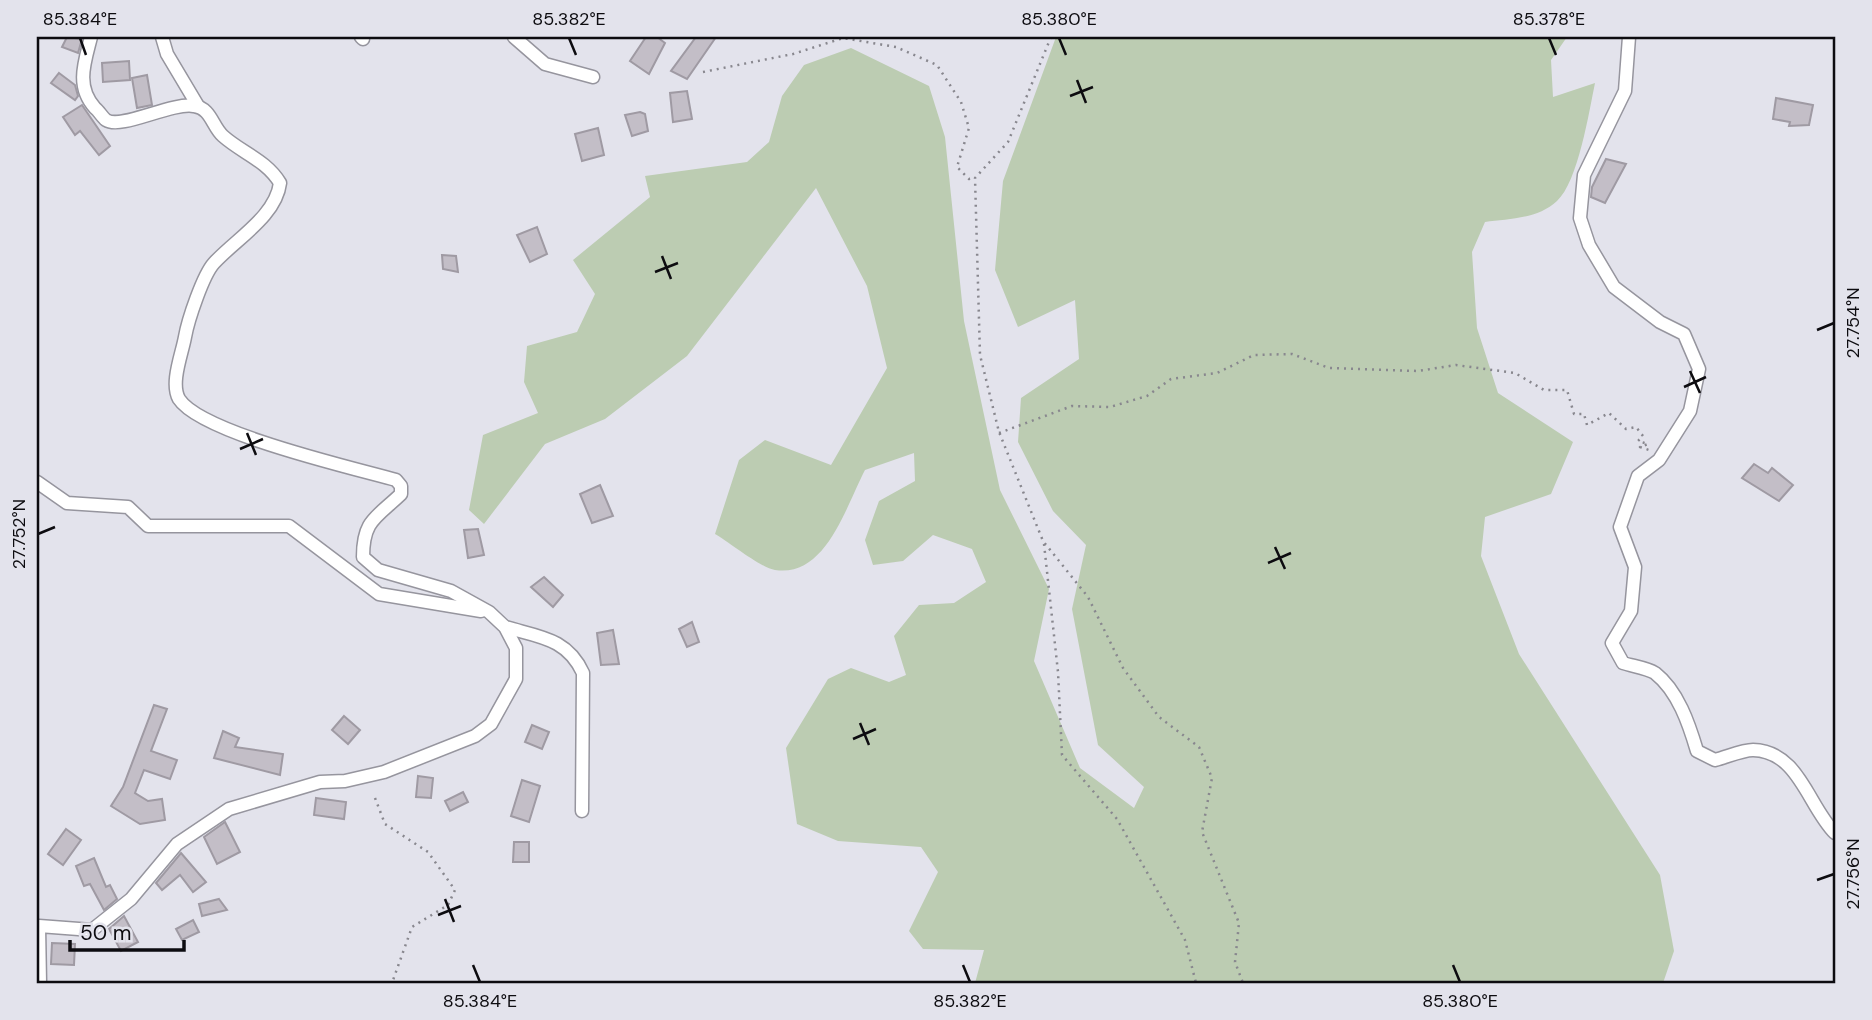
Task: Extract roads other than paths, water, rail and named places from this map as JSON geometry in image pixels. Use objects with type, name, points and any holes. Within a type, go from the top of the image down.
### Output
[{"type":"street","points":[[91,37],[82,71],[84,88],[91,104],[107,121],[118,123],[174,105],[198,106]]},
{"type":"street","points":[[40,983],[39,926],[54,930],[92,930],[131,899],[177,844],[229,809],[320,782],[345,781],[384,772],[475,736],[491,724],[516,680],[516,648],[505,626],[489,612],[451,590],[378,570],[363,557],[363,538],[370,520],[401,494],[401,486],[396,480],[309,457],[202,419],[178,397],[176,386],[187,327],[211,265],[251,228],[279,196],[280,183],[264,163],[220,134],[210,115],[198,106],[167,54],[162,37]]},
{"type":"street","points":[[514,37],[545,64],[593,77]]},
{"type":"street","points":[[1629,37],[1625,91],[1584,175],[1580,218],[1589,245],[1614,287],[1660,322],[1684,334],[1699,369],[1690,411],[1659,460],[1638,476],[1620,527],[1635,567],[1630,611],[1612,643],[1623,663],[1654,672],[1675,696],[1689,724],[1697,751],[1715,760],[1752,750],[1782,757],[1806,790],[1823,821],[1835,833]]},
{"type":"street","points":[[37,482],[67,503],[128,507],[148,526],[289,526],[379,594],[489,612]]},
{"type":"street","points":[[505,626],[563,645],[576,657],[583,673],[582,811]]}]
